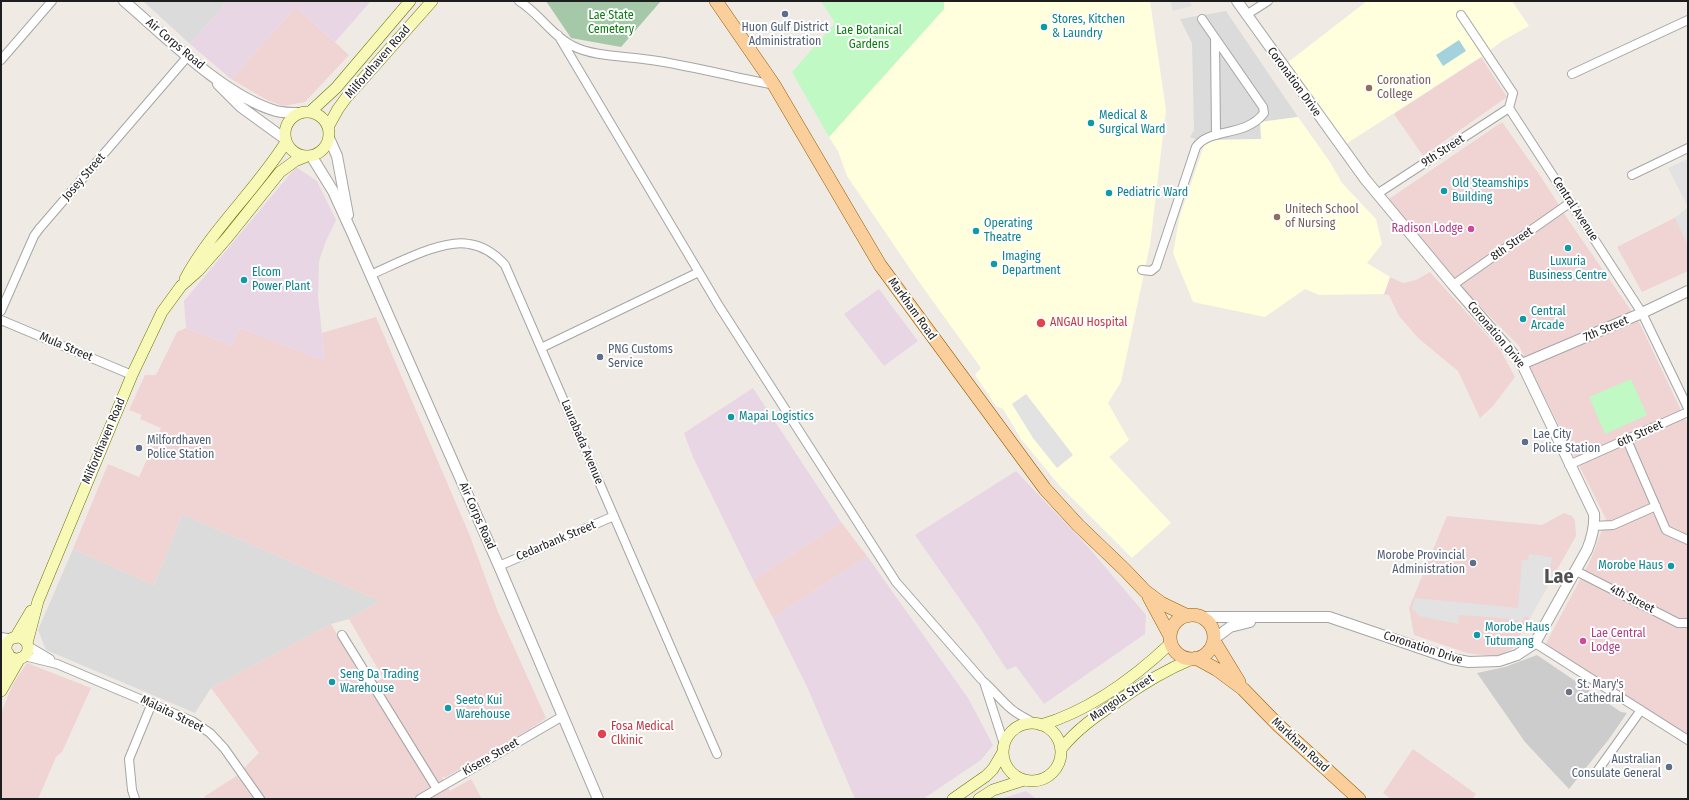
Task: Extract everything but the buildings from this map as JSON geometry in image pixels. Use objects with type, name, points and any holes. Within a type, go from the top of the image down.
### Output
[{"type":"main road","name":"Milfordhaven Road","points":[[305,112],[336,88],[410,1]]},
{"type":"main road","name":"Milfordhaven Road","points":[[328,127],[346,98],[432,1]]},
{"type":"main road","name":"Markham Road","points":[[716,1],[774,85],[884,272],[1046,491],[1145,591],[1161,603],[1194,616]]},
{"type":"main road","points":[[305,112],[321,117],[328,127],[329,138],[326,147],[320,153],[308,157],[292,151],[285,140],[286,125],[290,119],[305,112]]},
{"type":"main road","name":"Milfordhaven Road","points":[[1,691],[25,651],[38,601],[132,375],[162,312],[207,242],[268,166],[285,140]]},
{"type":"main road","name":"Milfordhaven Road","points":[[180,286],[198,271],[222,244],[280,172],[295,161],[308,157]]},
{"type":"main road","name":"Markham Road","points":[[1145,591],[1171,640]]},
{"type":"main road","name":"Milfordhaven Road","points":[[5,650],[9,638],[38,601]]},
{"type":"main road","points":[[1194,616],[1210,626],[1213,632],[1214,640],[1208,652],[1194,659],[1181,656],[1173,648],[1171,640],[1171,631],[1178,621],[1194,616]]},
{"type":"main road","points":[[5,650],[12,657],[25,651],[22,639],[9,638]]},
{"type":"main road","name":"Mangola Street","points":[[1038,724],[1065,718],[1089,704],[1139,670],[1171,640]]},
{"type":"main road","name":"Markham Road","points":[[1214,640],[1243,689]]},
{"type":"main road","points":[[1,685],[5,650]]},
{"type":"main road","name":"Markham Road","points":[[1194,659],[1216,669],[1243,689],[1278,725],[1359,799]]},
{"type":"main road","name":"Mangola Street","points":[[1060,749],[1074,733],[1094,717],[1154,676],[1194,659]]},
{"type":"main road","points":[[953,799],[986,776],[992,769],[1004,748],[1008,737],[1016,729],[1027,724],[1038,724],[1054,734],[1060,749],[1059,762],[1050,775],[1036,781],[1024,780],[993,790],[979,799]]},
{"type":"main road","points":[[1004,748],[1004,760],[1011,772],[1024,780]]},
{"type":"street","points":[[1,60],[52,1]]},
{"type":"street","name":"Air Corps Road","points":[[124,1],[188,56],[229,87],[263,106],[277,111],[305,112]]},
{"type":"street","points":[[519,1],[528,4],[558,35],[573,46],[589,52],[652,60],[774,85]]},
{"type":"street","name":"Coronation Drive","points":[[1194,616],[1281,618],[1318,616],[1329,617],[1452,659],[1469,662],[1499,662],[1508,659],[1535,643],[1587,550],[1594,526],[1594,514],[1569,465],[1522,364],[1453,285],[1377,194],[1246,16],[1237,1]]},
{"type":"street","points":[[1246,16],[1268,1]]},
{"type":"street","points":[[1461,15],[1513,93],[1509,108]]},
{"type":"street","points":[[1142,270],[1151,271],[1156,267],[1196,147],[1201,140],[1247,127],[1258,121],[1264,113],[1263,107],[1202,19]]},
{"type":"street","points":[[1572,74],[1688,20]]},
{"type":"street","points":[[558,35],[719,306],[896,582],[981,679]]},
{"type":"street","points":[[1215,37],[1216,135]]},
{"type":"street","name":"Josey Street","points":[[1,311],[34,236],[39,229],[188,56]]},
{"type":"street","name":"Air Corps Road","points":[[208,72],[232,100],[285,140]]},
{"type":"street","name":"9th Street","points":[[1377,194],[1509,108]]},
{"type":"street","name":"Central Avenue","points":[[1509,108],[1642,313],[1688,408]]},
{"type":"street","name":"Air Corps Road","points":[[329,138],[338,161],[353,235]]},
{"type":"street","points":[[1632,175],[1688,148]]},
{"type":"street","name":"Air Corps Road","points":[[308,157],[333,191],[353,235],[499,566],[598,799]]},
{"type":"street","name":"8th Street","points":[[1453,285],[1571,202]]},
{"type":"street","name":"Laurabada Avenue","points":[[370,275],[430,250],[450,244],[468,243],[498,257],[505,265],[717,754]]},
{"type":"street","points":[[541,348],[699,272]]},
{"type":"street","name":"7th Street","points":[[1522,364],[1642,313],[1688,291]]},
{"type":"street","name":"Mula Street","points":[[1,320],[132,375]]},
{"type":"street","name":"6th Street","points":[[1569,465],[1688,412]]},
{"type":"street","points":[[1627,440],[1666,530],[1688,540]]},
{"type":"street","points":[[1594,526],[1613,525],[1656,506]]},
{"type":"street","name":"Cedarbank Street","points":[[499,566],[614,516]]},
{"type":"street","name":"4th Street","points":[[1576,571],[1678,623],[1688,623]]},
{"type":"street","name":"Coronation Drive","points":[[1214,640],[1226,629],[1234,625],[1281,618]]},
{"type":"street","points":[[342,635],[437,789]]},
{"type":"street","points":[[1535,643],[1688,740]]},
{"type":"street","name":"Malaita Street","points":[[25,651],[192,721],[210,733],[224,748],[260,799]]},
{"type":"street","points":[[1004,748],[984,682],[1017,714],[1038,724]]},
{"type":"street","points":[[135,799],[132,790],[129,759],[152,703]]},
{"type":"street","points":[[1598,770],[1641,710]]},
{"type":"street","name":"Kisere Street","points":[[420,799],[563,716]]},
{"type":"shaded area","points":[[143,1],[228,1],[190,44]]},
{"type":"shaded area","points":[[228,1],[371,1],[335,42],[296,7],[231,79],[190,44]]},
{"type":"shaded area","name":"ANGAU Hospital","points":[[944,1],[1150,1],[1166,110],[1150,245],[1121,382],[1108,403],[1129,440],[1109,457],[1171,523],[1132,558],[1059,485],[1021,439],[1003,409],[996,406],[975,375],[981,368],[917,279],[847,176],[838,151],[829,137],[944,9]]},
{"type":"shaded area","points":[[1170,1],[1189,1],[1192,6],[1173,11]]},
{"type":"shaded area","name":"Coronation College","points":[[1367,1],[1512,1],[1529,26],[1502,41],[1481,57],[1346,144],[1287,63]]},
{"type":"shaded area","points":[[296,7],[349,55],[305,102],[283,106],[267,100],[231,79]]},
{"type":"shaded area","points":[[1226,11],[1298,117],[1261,122],[1261,139],[1213,140],[1205,143],[1190,137],[1194,130],[1192,43],[1180,19]]},
{"type":"shaded area","points":[[1481,57],[1507,97],[1423,156],[1394,114]]},
{"type":"shaded area","name":"Unitech School of Nursing","points":[[1298,117],[1330,162],[1342,183],[1376,219],[1382,244],[1367,263],[1390,277],[1384,294],[1319,295],[1305,289],[1265,317],[1193,302],[1173,253],[1180,215],[1205,143],[1213,140],[1261,139],[1260,122]]},
{"type":"shaded area","points":[[1502,122],[1639,322],[1688,425],[1688,734],[1545,645],[1591,559],[1606,519],[1519,346],[1465,291],[1389,199]]},
{"type":"shaded area","points":[[1688,159],[1688,207],[1668,168]]},
{"type":"shaded area","points":[[296,167],[317,181],[336,220],[319,261],[318,297],[325,361],[240,328],[232,346],[186,328],[184,301]]},
{"type":"shaded area","points":[[1688,207],[1688,246],[1675,218]]},
{"type":"shaded area","points":[[1688,211],[1688,271],[1642,292],[1617,247]]},
{"type":"shaded area","points":[[1430,272],[1501,351],[1515,377],[1493,406],[1480,418],[1458,371],[1418,338],[1399,316],[1389,295],[1384,294],[1390,277],[1403,283],[1416,280]]},
{"type":"shaded area","points":[[879,289],[918,341],[884,366],[844,314]]},
{"type":"shaded area","points":[[376,317],[470,536],[498,612],[546,718],[530,729],[446,777],[442,777],[450,791],[471,779],[482,799],[205,799],[205,796],[235,777],[259,753],[211,688],[331,624],[367,687],[383,678],[349,619],[380,601],[182,514],[154,585],[73,549],[108,464],[139,477],[161,428],[140,419],[142,415],[129,410],[145,375],[156,375],[177,332],[186,328],[232,346],[240,328],[325,361],[322,333]]},
{"type":"shaded area","points":[[753,388],[841,522],[753,580],[693,457],[684,433]]},
{"type":"shaded area","points":[[1026,394],[1073,455],[1057,468],[1033,438],[1012,404]]},
{"type":"shaded area","points":[[1016,471],[1089,548],[1146,615],[1145,634],[1044,704],[1016,666],[1007,670],[978,625],[915,535]]},
{"type":"shaded area","points":[[1564,513],[1572,516],[1575,521],[1576,536],[1513,648],[1498,657],[1467,653],[1414,635],[1409,608],[1447,516],[1542,525]]},
{"type":"shaded area","points":[[182,514],[380,601],[349,619],[331,624],[211,688],[195,713],[46,650],[38,630],[73,549],[154,585]]},
{"type":"shaded area","points":[[841,522],[867,556],[773,618],[753,580]]},
{"type":"shaded area","points":[[1529,554],[1552,557],[1550,569],[1554,575],[1530,618],[1525,616],[1521,623],[1513,619],[1459,615],[1458,624],[1419,616],[1412,608],[1415,598],[1518,608],[1522,560],[1528,560]]},
{"type":"shaded area","points":[[867,556],[968,698],[993,745],[981,760],[923,799],[855,799],[808,689],[773,618]]},
{"type":"shaded area","points":[[1537,655],[1621,712],[1627,713],[1609,739],[1569,789],[1525,742],[1477,673],[1505,667]]},
{"type":"shaded area","points":[[27,663],[91,688],[62,752],[56,757],[38,799],[1,799],[1,713],[13,684]]},
{"type":"shaded area","points":[[1413,749],[1476,794],[1472,799],[1391,799],[1383,793]]},
{"type":"shaded area","points":[[1026,791],[1037,799],[1000,799]]},
{"type":"green space","name":"Lae State Cemetery","points":[[546,1],[661,1],[621,47],[571,38]]},
{"type":"green space","name":"Lae Botanical Gardens","points":[[821,1],[944,1],[944,9],[829,137],[792,72],[835,23]]},
{"type":"green space","points":[[1631,379],[1647,415],[1605,434],[1589,397]]},
{"type":"water","points":[[1459,40],[1466,51],[1443,66],[1436,55]]},
{"type":"place","name":"Huon Gulf District Administration","points":[[785,14]]},
{"type":"place","name":"Stores, Kitchen & Laundry","points":[[1044,27]]},
{"type":"place","name":"Coronation College","points":[[1369,88]]},
{"type":"place","name":"Medical & Surgical Ward","points":[[1091,123]]},
{"type":"place","name":"Old Steamships Building","points":[[1444,191]]},
{"type":"place","name":"Pediatric Ward","points":[[1109,193]]},
{"type":"place","name":"Unitech School of Nursing","points":[[1277,217]]},
{"type":"place","name":"Radison Lodge","points":[[1471,229]]},
{"type":"place","name":"Operating Theatre","points":[[976,231]]},
{"type":"place","name":"Luxuria Business Centre","points":[[1568,248]]},
{"type":"place","name":"Imaging Department","points":[[994,264]]},
{"type":"place","name":"Elcom Power Plant","points":[[244,280]]},
{"type":"place","name":"Central Arcade","points":[[1523,319]]},
{"type":"place","name":"ANGAU Hospital","points":[[1041,323]]},
{"type":"place","name":"PNG Customs Service","points":[[600,357]]},
{"type":"place","name":"Mapai Logistics","points":[[731,417]]},
{"type":"place","name":"Lae City Police Station","points":[[1525,442]]},
{"type":"place","name":"Milfordhaven Police Station","points":[[139,448]]},
{"type":"place","name":"Morobe Provincial Administration","points":[[1473,563]]},
{"type":"place","name":"Morobe Haus","points":[[1671,566]]},
{"type":"place","name":"Morobe Haus Tutumang","points":[[1477,635]]},
{"type":"place","name":"Lae Central Lodge","points":[[1583,641]]},
{"type":"place","name":"Seng Da Trading Warehouse","points":[[332,682]]},
{"type":"place","name":"St. Mary's Cathedral","points":[[1569,692]]},
{"type":"place","name":"Seeto Kui Warehouse","points":[[448,708]]},
{"type":"place","name":"Fosa Medical Clkinic","points":[[602,734]]},
{"type":"place","name":"Australian Consulate General","points":[[1669,767]]},
{"type":"district","name":"Lae","points":[[1559,577]]}]
